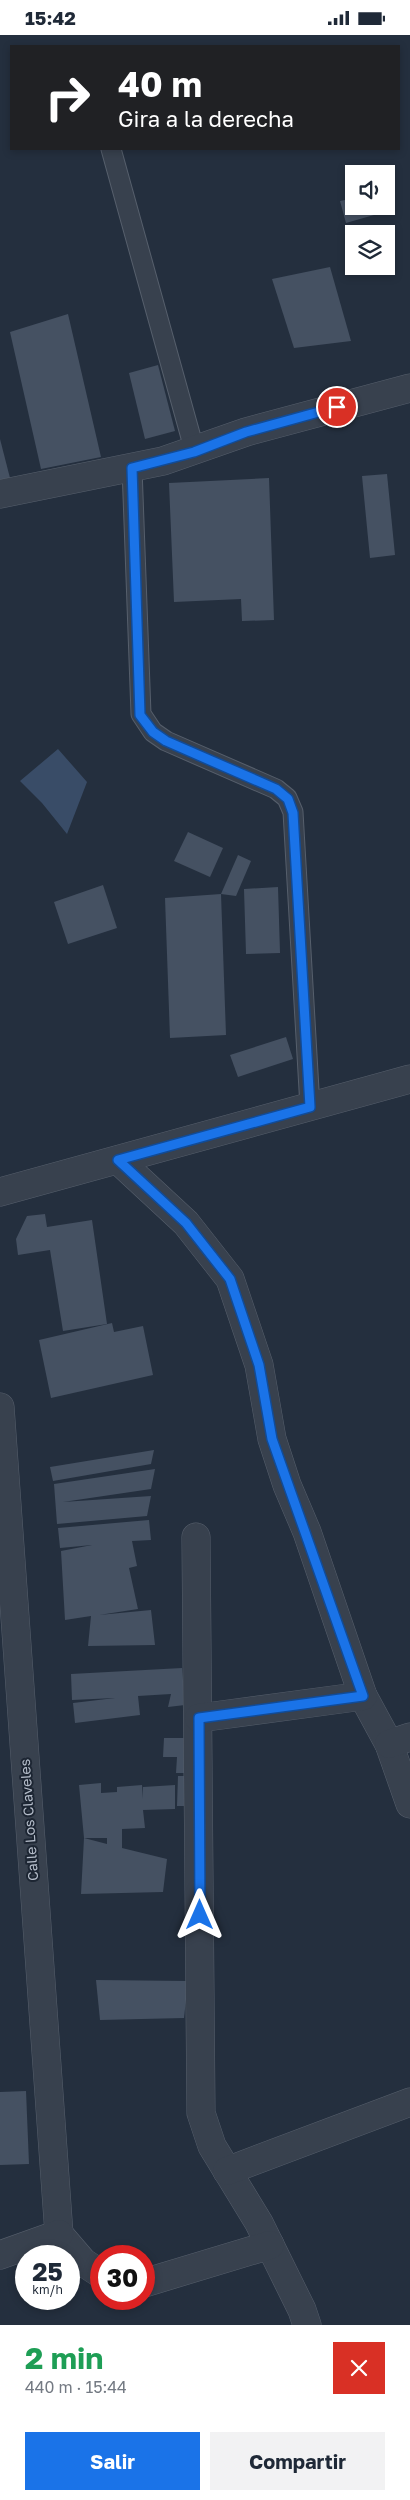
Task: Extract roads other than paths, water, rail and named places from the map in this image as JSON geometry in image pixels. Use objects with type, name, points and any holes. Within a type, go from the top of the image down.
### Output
[{"type":"street","points":[[0,495],[132,468],[194,452],[246,432],[410,388]]},
{"type":"street","points":[[0,1192],[410,1079]]},
{"type":"street","points":[[118,1160],[186,1223],[230,1279],[259,1365],[272,1439],[363,1696],[399,1740],[410,1805]]},
{"type":"street","name":"Calle Los Claveles","points":[[0,1407],[11,1721],[59,2234]]},
{"type":"street","points":[[196,1537],[201,2113],[212,2146],[270,2245],[302,2310],[307,2325]]},
{"type":"street","points":[[199,1718],[363,1696]]},
{"type":"street","points":[[226,2171],[410,2102]]},
{"type":"street","points":[[0,2255],[59,2234],[83,2262],[90,2267]]},
{"type":"street","points":[[155,2280],[270,2245]]},
{"type":"lane","points":[[111,150],[194,452]]},
{"type":"lane","points":[[132,468],[140,715],[153,732],[166,741],[276,789],[288,799],[293,813],[310,1107]]},
{"type":"water","points":[[58,749],[87,782],[67,834],[42,803],[20,781]]}]
